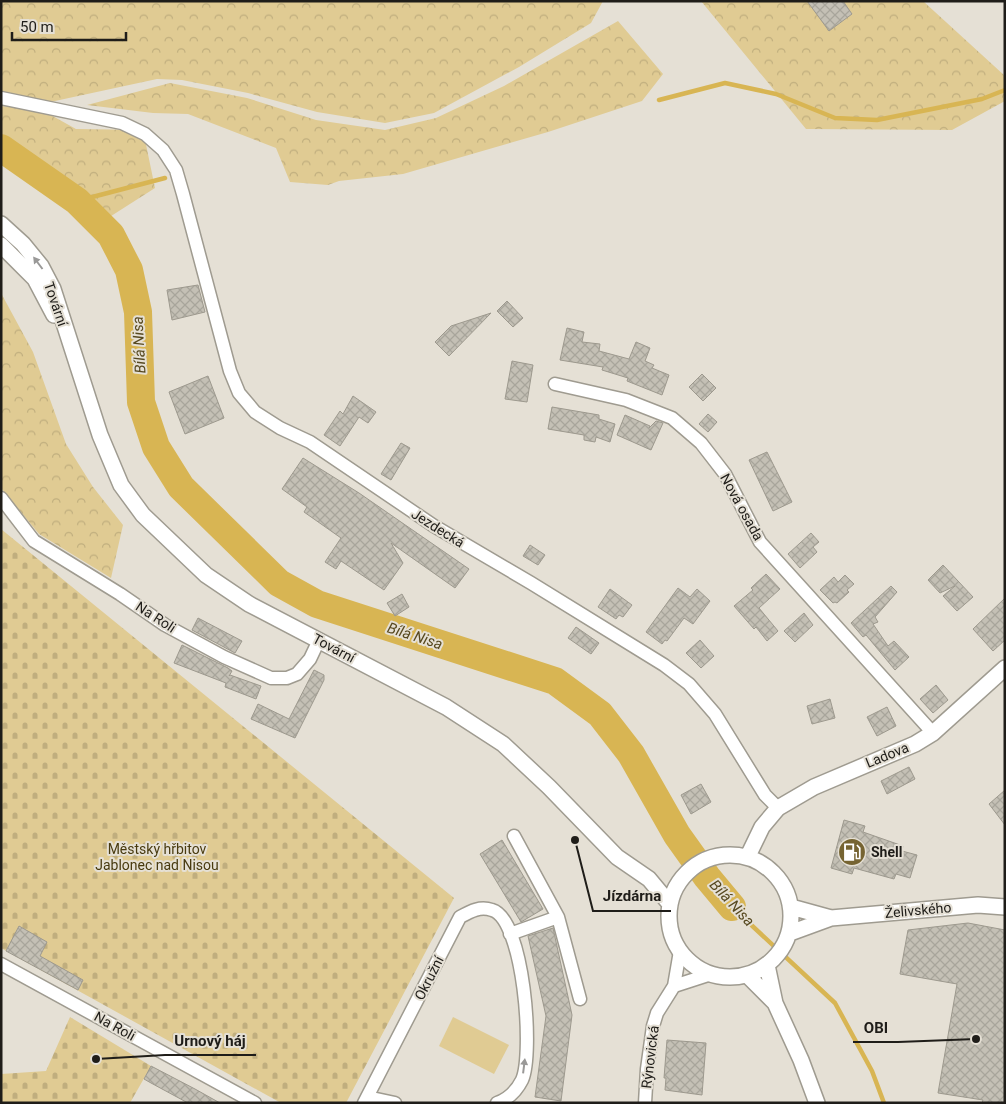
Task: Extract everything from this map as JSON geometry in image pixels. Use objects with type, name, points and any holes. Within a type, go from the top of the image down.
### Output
[{"type":"street","name":"Jezdecká","points":[[1,98],[122,123],[145,134],[163,150],[176,170],[230,371],[239,394],[255,412],[280,428],[310,442],[434,526],[664,665],[689,684],[715,714],[765,795],[778,808]]},
{"type":"street","name":"Tovární","points":[[1,224],[23,244],[41,266],[53,289],[68,340],[114,470],[130,499],[143,515],[186,558],[226,590],[249,604],[446,707],[502,744],[549,787],[617,857],[649,879],[670,903]]},
{"type":"street","name":"Tovární","points":[[1,245],[35,279],[68,340]]},
{"type":"street","name":"Nová osada","points":[[556,384],[626,400],[672,418],[701,443],[725,474],[760,542],[933,733]]},
{"type":"street","name":"Na Roli","points":[[1,498],[34,540],[120,594],[165,625],[224,657],[271,678],[287,678],[297,674],[310,659],[319,640]]},
{"type":"street","name":"Ladova","points":[[748,856],[762,827],[778,808],[814,788],[915,744],[933,733],[1005,668]]},
{"type":"street","points":[[762,827],[766,866]]},
{"type":"street","points":[[514,836],[558,917],[580,998]]},
{"type":"street","points":[[723,855],[748,856],[766,866],[782,885],[791,907],[789,936],[779,954],[767,965],[747,975],[729,977],[711,974],[700,969],[680,951],[673,938],[670,924],[670,903],[683,877],[708,859],[723,855]]},
{"type":"street","points":[[649,879],[683,877]]},
{"type":"street","name":"Želivského","points":[[789,936],[831,918],[978,905],[1005,907]]},
{"type":"street","name":"Želivského","points":[[791,907],[831,918]]},
{"type":"street","name":"Okružní","points":[[396,1103],[366,1100],[460,917],[475,908],[494,910],[505,920],[521,966],[528,1028],[523,1079],[514,1092],[497,1103]]},
{"type":"street","points":[[510,934],[558,917]]},
{"type":"street","name":"Rýnovická","points":[[645,1103],[646,1069],[653,1026],[657,1013],[674,986],[680,951]]},
{"type":"street","name":"Na Roli","points":[[1,964],[255,1103]]},
{"type":"street","points":[[767,965],[775,1004],[802,1060],[817,1103]]},
{"type":"street","points":[[674,986],[711,974]]},
{"type":"street","points":[[747,975],[775,1004]]},
{"type":"green space","points":[[1,1],[603,1],[591,23],[519,67],[434,113],[385,123],[317,112],[248,93],[182,80],[157,79],[41,104],[1,100]]},
{"type":"green space","points":[[701,1],[923,1],[1005,76],[1005,101],[952,130],[806,129]]},
{"type":"green space","points":[[618,21],[663,74],[642,101],[548,132],[403,174],[339,181],[328,185],[290,182],[276,148],[188,114],[153,113],[87,105],[170,83],[247,98],[316,120],[385,130],[436,118],[504,86]]},
{"type":"green space","points":[[1,106],[40,109],[76,129],[143,130],[155,188],[108,218],[73,187],[53,177],[38,163],[1,141]]},
{"type":"green space","points":[[1,293],[33,352],[66,444],[93,487],[123,525],[111,578],[39,534],[1,488]]},
{"type":"green space","name":"Městský hřbitov Jablonec nad Nisou","points":[[1,529],[454,898],[346,1103],[281,1103],[1,948]]},
{"type":"green space","points":[[70,1017],[151,1066],[130,1103],[1,1103],[1,1074],[46,1071]]},
{"type":"green space","points":[[453,1017],[509,1045],[494,1074],[439,1046]]},
{"type":"building","points":[[807,1],[843,1],[852,14],[829,31]]},
{"type":"building","points":[[198,285],[205,312],[172,320],[167,290]]},
{"type":"building","points":[[507,301],[523,318],[513,327],[497,311]]},
{"type":"building","points":[[491,313],[449,356],[435,342],[451,326]]},
{"type":"building","points":[[567,328],[584,332],[582,342],[600,344],[599,351],[629,359],[636,342],[650,348],[645,361],[654,365],[652,368],[669,375],[662,395],[627,381],[628,378],[602,370],[603,367],[560,360]]},
{"type":"building","points":[[512,361],[533,365],[527,402],[505,399]]},
{"type":"building","points":[[702,374],[716,388],[703,401],[689,387]]},
{"type":"building","points":[[208,376],[224,418],[185,434],[169,392]]},
{"type":"building","points":[[353,396],[376,412],[368,423],[359,417],[340,446],[324,435],[340,411],[343,414]]},
{"type":"building","points":[[552,407],[599,415],[599,419],[615,424],[610,442],[596,437],[595,442],[584,440],[584,435],[548,429]]},
{"type":"building","points":[[708,414],[717,422],[708,432],[699,424]]},
{"type":"building","points":[[625,415],[650,426],[649,428],[656,421],[663,423],[651,450],[617,435]]},
{"type":"building","points":[[401,443],[410,448],[391,480],[381,474]]},
{"type":"building","points":[[767,452],[792,502],[773,511],[749,460]]},
{"type":"building","points":[[303,458],[359,493],[469,569],[455,588],[391,543],[403,563],[384,590],[341,561],[336,569],[325,562],[341,538],[304,512],[307,507],[282,489]]},
{"type":"building","points":[[811,533],[819,542],[813,547],[817,552],[800,568],[788,554]]},
{"type":"building","points":[[530,545],[545,555],[538,565],[523,556]]},
{"type":"building","points":[[943,565],[973,597],[957,611],[943,596],[955,586],[940,593],[928,580]]},
{"type":"building","points":[[766,574],[780,589],[759,608],[778,631],[767,641],[756,627],[754,629],[734,606],[753,590],[751,588]]},
{"type":"building","points":[[845,575],[854,584],[847,590],[849,592],[837,603],[833,603],[820,590],[834,577],[838,582]]},
{"type":"building","points":[[891,586],[897,592],[875,617],[878,622],[873,624],[888,646],[894,641],[909,657],[895,670],[866,635],[863,637],[851,623]]},
{"type":"building","points":[[678,588],[690,597],[697,589],[710,601],[693,624],[684,618],[667,641],[665,640],[662,644],[646,632]]},
{"type":"building","points":[[610,589],[632,605],[623,617],[619,615],[616,619],[598,607]]},
{"type":"building","points":[[402,594],[409,607],[395,616],[387,603]]},
{"type":"building","points":[[1005,598],[1005,640],[993,651],[973,629]]},
{"type":"building","points":[[804,613],[813,625],[795,642],[784,631]]},
{"type":"building","points":[[198,618],[242,641],[235,653],[192,630]]},
{"type":"building","points":[[576,627],[599,643],[591,654],[568,638]]},
{"type":"building","points":[[700,640],[714,656],[701,668],[686,653]]},
{"type":"building","points":[[182,645],[228,668],[232,671],[229,676],[261,686],[256,699],[225,687],[226,683],[174,663]]},
{"type":"building","points":[[314,670],[324,675],[324,680],[295,738],[251,719],[258,704],[289,719]]},
{"type":"building","points":[[936,685],[948,700],[933,713],[920,699]]},
{"type":"building","points":[[830,699],[835,718],[812,724],[807,706]]},
{"type":"building","points":[[887,707],[896,726],[877,736],[867,717]]},
{"type":"building","points":[[909,767],[915,779],[887,794],[881,781]]},
{"type":"building","points":[[701,784],[711,802],[691,814],[681,795]]},
{"type":"building","points":[[1005,790],[1005,825],[989,804]]},
{"type":"building","points":[[844,820],[865,826],[863,832],[903,846],[902,851],[917,855],[910,878],[896,874],[894,879],[854,868],[852,874],[831,868]]},
{"type":"building","points":[[502,840],[543,909],[521,922],[480,854]]},
{"type":"building","points":[[968,923],[1005,930],[1005,1103],[982,1103],[983,1100],[938,1093],[957,984],[900,974],[908,930]]},
{"type":"building","points":[[19,926],[47,942],[40,956],[83,980],[78,990],[6,951]]},
{"type":"building","points":[[553,928],[572,1015],[561,1101],[535,1097],[546,1016],[528,936]]},
{"type":"building","points":[[667,1040],[706,1043],[702,1095],[665,1090]]},
{"type":"building","points":[[151,1066],[220,1103],[188,1103],[144,1079]]},
{"type":"waterway","points":[[659,100],[725,83],[776,94],[835,118],[877,120],[982,99],[1005,90]]},
{"type":"waterway","name":"Bílá Nisa","points":[[1,148],[77,201],[111,235],[129,270],[138,312],[141,402],[156,447],[181,487],[279,583],[317,604],[555,681],[600,714],[631,754],[677,835],[707,877],[732,907]]},
{"type":"waterway","points":[[77,201],[165,178]]},
{"type":"waterway","name":"Bílá Nisa","points":[[732,907],[835,1003],[872,1071],[884,1103]]},
{"type":"place","name":"Jízdárna","points":[[575,840]]},
{"type":"place","name":"Shell","points":[[852,852]]},
{"type":"place","name":"OBI","points":[[976,1039]]},
{"type":"place","name":"Urnový háj","points":[[96,1059]]}]
